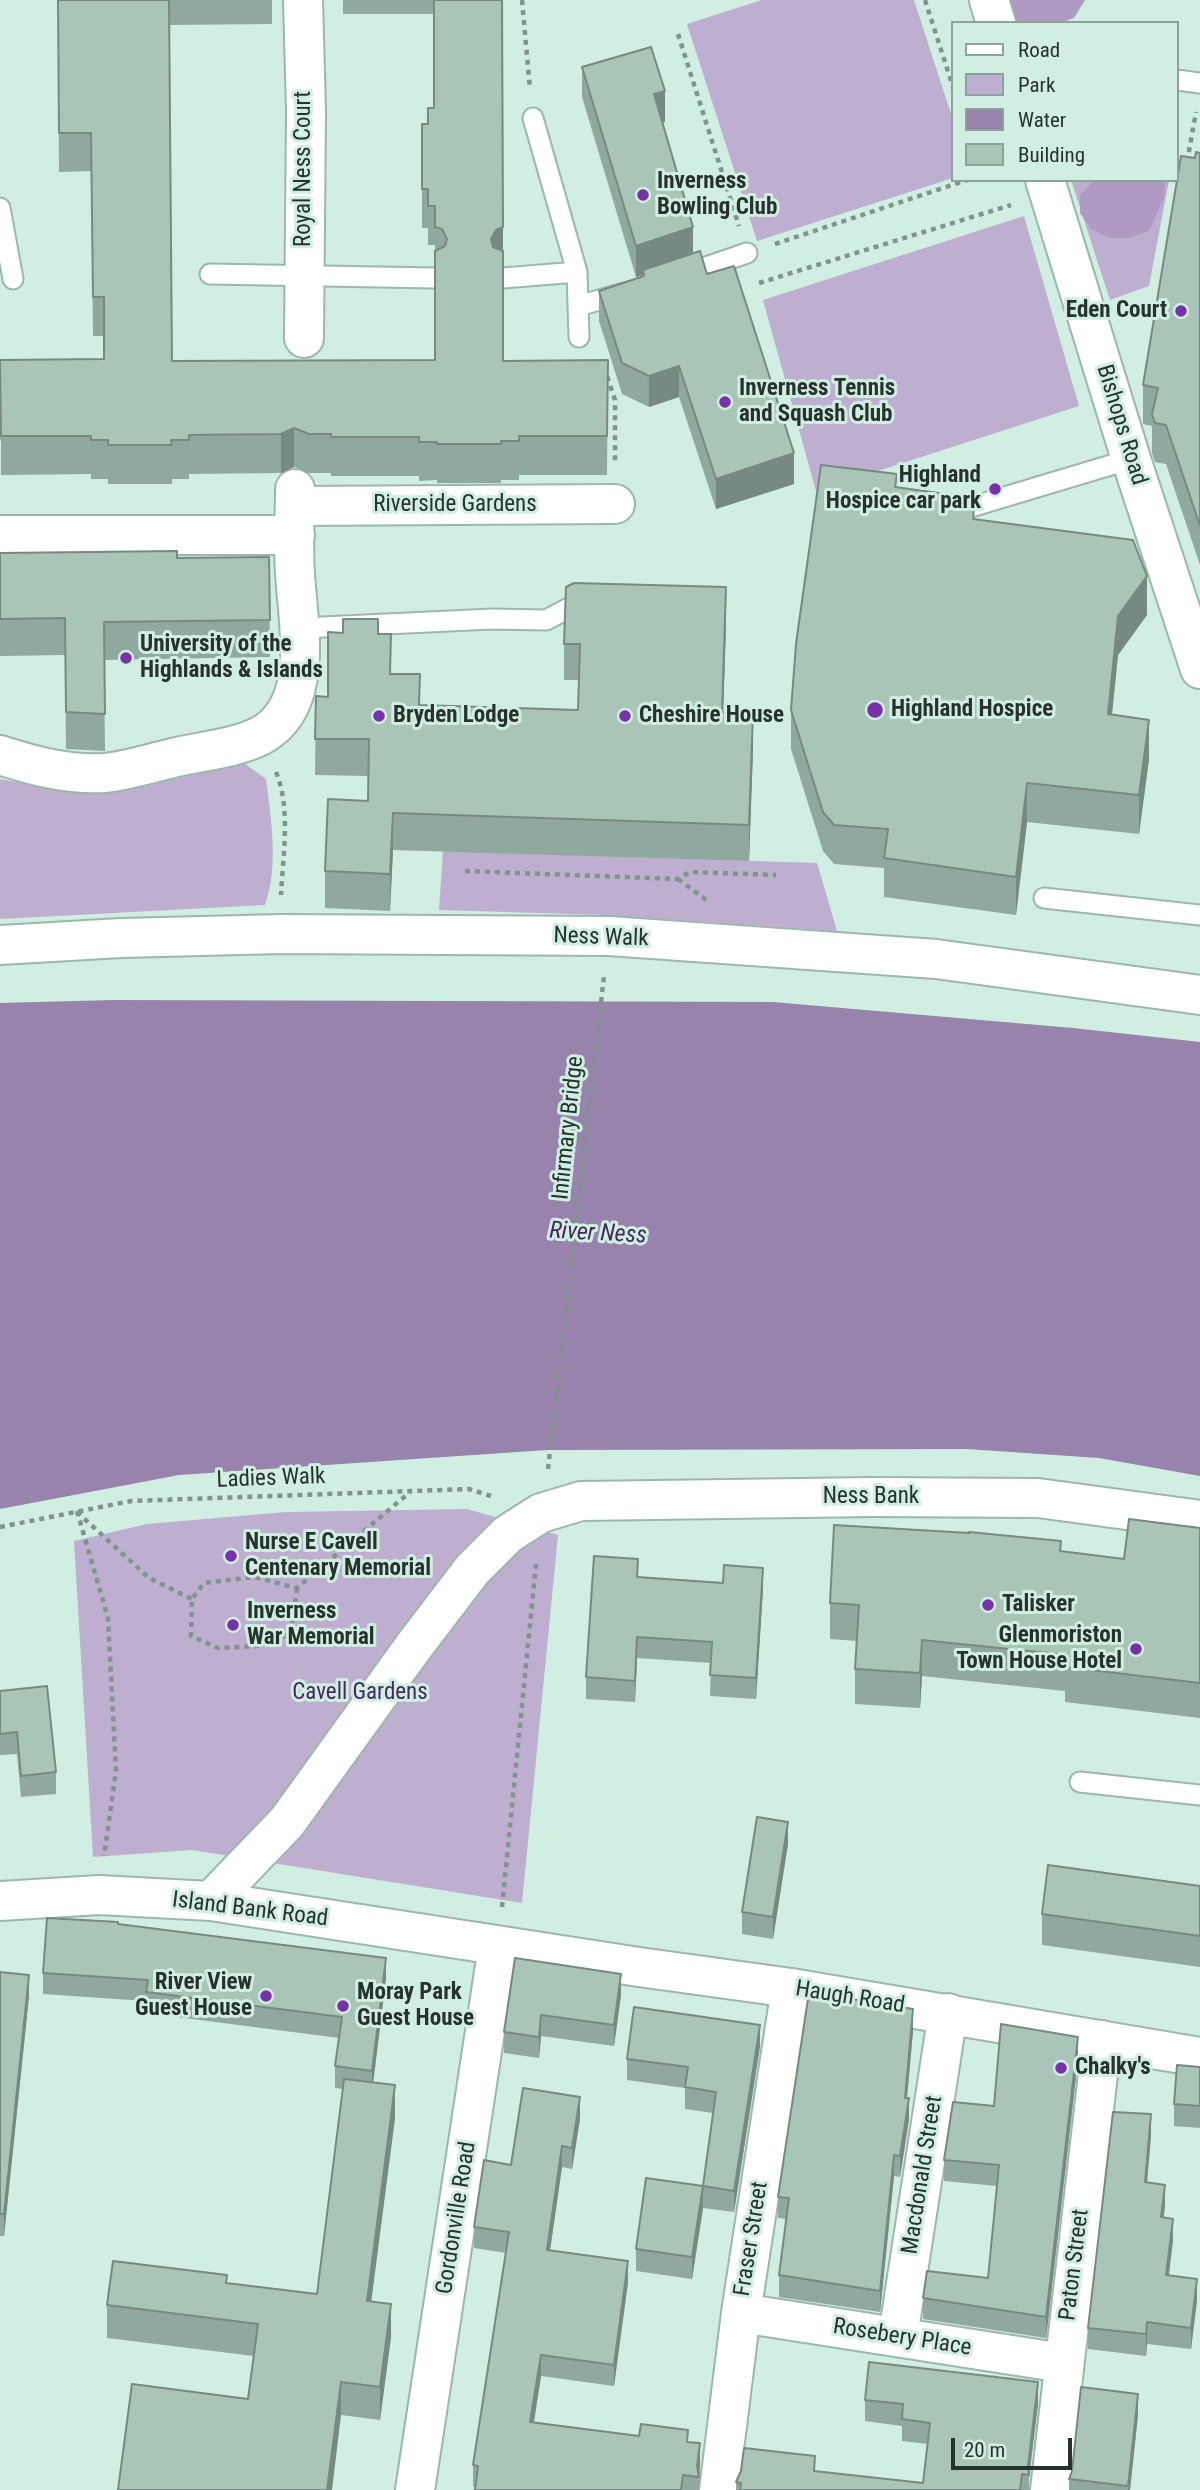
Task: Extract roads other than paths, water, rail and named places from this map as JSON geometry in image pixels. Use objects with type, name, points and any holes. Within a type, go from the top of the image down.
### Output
[{"type":"street","name":"Royal Ness Court","points":[[303,0],[306,111],[304,338]]},
{"type":"street","points":[[989,0],[995,21]]},
{"type":"street","name":"Bishops Road","points":[[1047,187],[1131,460],[1200,669]]},
{"type":"street","name":"Riverside Gardens","points":[[0,535],[295,510],[615,504]]},
{"type":"street","points":[[0,755],[67,773],[107,773],[261,736],[282,717],[294,691],[300,666],[301,628],[295,574],[295,510]]},
{"type":"street","name":"Ness Walk","points":[[0,945],[121,938],[282,934],[609,936],[936,959],[1200,995]]},
{"type":"street","name":"Ness Bank","points":[[211,1901],[286,1822],[472,1570],[508,1534],[541,1513],[581,1501],[1024,1498],[1200,1520]]},
{"type":"street","name":"Island Bank Road","points":[[0,1901],[99,1895],[211,1901],[498,1946]]},
{"type":"street","name":"Haugh Road","points":[[498,1946],[792,1988],[1200,2057]]},
{"type":"street","name":"Gordonville Road","points":[[415,2490],[498,1946]]},
{"type":"street","name":"Fraser Street","points":[[719,2490],[741,2314],[792,1988]]},
{"type":"street","name":"Macdonald Street","points":[[898,2336],[948,2013]]},
{"type":"street","name":"Paton Street","points":[[1051,2490],[1063,2363],[1102,2040]]},
{"type":"street","name":"Rosebery Place","points":[[741,2314],[1063,2363]]},
{"type":"lane","points":[[1179,80],[1200,83]]},
{"type":"lane","points":[[533,118],[577,272],[579,337]]},
{"type":"lane","points":[[0,208],[13,279]]},
{"type":"lane","points":[[663,281],[747,253]]},
{"type":"lane","points":[[503,278],[577,272]]},
{"type":"lane","points":[[210,274],[435,278]]},
{"type":"lane","points":[[578,306],[639,289]]},
{"type":"lane","points":[[931,519],[1131,460]]},
{"type":"lane","points":[[301,628],[492,619],[546,620],[571,607],[612,606]]},
{"type":"lane","points":[[1044,898],[1200,915]]},
{"type":"lane","points":[[1080,1782],[1200,1795]]},
{"type":"water","name":"River Ness","points":[[114,1000],[773,1002],[1200,1042],[1200,1476],[1099,1458],[967,1449],[547,1450],[179,1475],[0,1509],[0,1003]]},
{"type":"place","name":"Inverness Bowling Club","points":[[643,195]]},
{"type":"place","name":"Eden Court","points":[[1181,311]]},
{"type":"place","name":"Inverness Tennis and Squash Club","points":[[725,402]]},
{"type":"place","name":"Highland Hospice car park","points":[[995,489]]},
{"type":"place","name":"University of the Highlands & Islands","points":[[126,658]]},
{"type":"place","name":"Highland Hospice","points":[[875,710]]},
{"type":"place","name":"Bryden Lodge","points":[[379,716]]},
{"type":"place","name":"Cheshire House","points":[[625,716]]},
{"type":"place","name":"Nurse E Cavell Centenary Memorial","points":[[231,1556]]},
{"type":"place","name":"Talisker","points":[[988,1605]]},
{"type":"place","name":"Inverness War Memorial","points":[[233,1625]]},
{"type":"place","name":"Glenmoriston Town House Hotel","points":[[1136,1649]]},
{"type":"place","name":"River View Guest House","points":[[266,1996]]},
{"type":"place","name":"Moray Park Guest House","points":[[343,2006]]},
{"type":"place","name":"Chalky's","points":[[1061,2068]]},
{"type":"park label","name":"Cavell Gardens","points":[[360,1693]]}]
